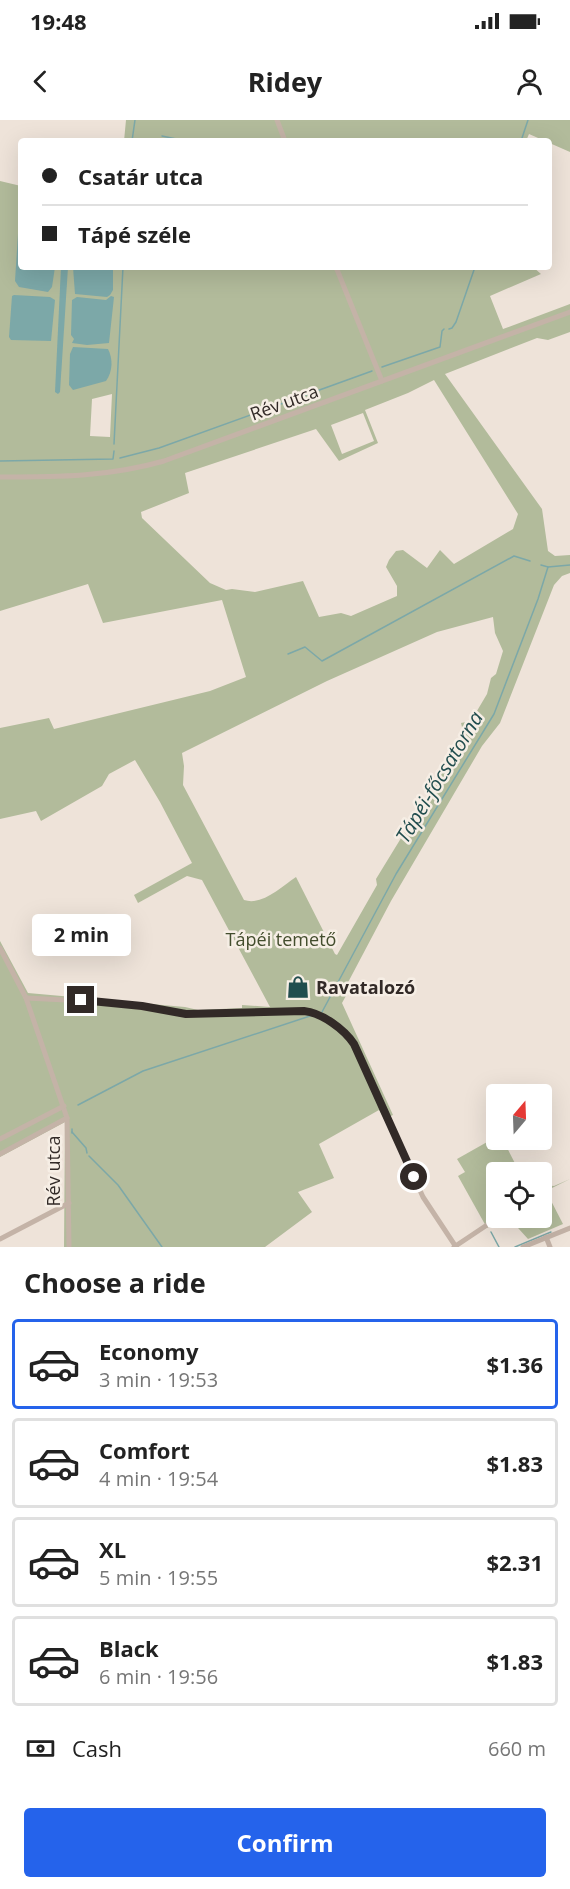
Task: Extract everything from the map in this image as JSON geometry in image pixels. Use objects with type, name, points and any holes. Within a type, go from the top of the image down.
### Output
[{"type":"street","points":[[276,120],[284,138]]},
{"type":"street","points":[[337,270],[382,381]]},
{"type":"street","name":"Rév utca","points":[[0,477],[85,476],[140,468],[230,438],[570,312]]},
{"type":"street","name":"Rév utca","points":[[0,948],[26,998],[67,1118],[69,1247]]},
{"type":"street","points":[[26,998],[105,1002],[186,1014],[304,1011],[314,1013],[340,1029],[354,1044],[423,1197],[455,1247],[486,1226]]},
{"type":"street","points":[[0,1139],[64,1106]]},
{"type":"street","points":[[0,1154],[67,1118]]},
{"type":"street","points":[[0,1239],[69,1203]]},
{"type":"street","points":[[524,1247],[570,1228]]},
{"type":"street","points":[[546,1238],[550,1247]]},
{"type":"green space","points":[[126,120],[570,120],[570,152],[552,144],[552,138],[538,138],[529,134],[527,138],[124,138]]},
{"type":"green space","name":"Tápéi temető","points":[[0,181],[18,185],[18,270],[536,270],[541,274],[490,296],[503,329],[570,304],[570,332],[548,340],[537,338],[445,374],[542,509],[548,551],[555,556],[570,555],[570,573],[562,576],[554,585],[500,723],[482,746],[391,901],[344,990],[347,994],[342,1003],[393,1115],[384,1119],[379,1110],[319,1144],[334,1178],[298,1192],[312,1212],[265,1247],[64,1247],[65,1122],[0,1157],[0,941],[28,993],[198,1010],[242,1008],[242,1005],[270,1007],[202,880],[187,876],[138,903],[134,895],[192,863],[135,760],[109,774],[102,786],[41,821],[36,811],[0,819],[0,728],[49,718],[54,729],[210,691],[246,677],[222,600],[103,623],[88,584],[0,611]],"holes":[[[434,380],[518,514],[513,529],[454,564],[440,550],[427,568],[403,550],[396,551],[386,567],[397,586],[397,596],[351,616],[341,613],[319,617],[303,581],[255,592],[226,590],[210,583],[142,518],[141,512],[189,493],[185,473],[316,429],[339,461],[378,443],[365,410]],[[112,394],[110,437],[90,436],[92,399]],[[363,413],[374,441],[342,454],[331,425]],[[493,617],[495,633],[503,651],[496,674],[491,678],[487,694],[471,721],[461,723],[466,732],[376,879],[377,885],[337,955],[296,877],[264,898],[244,900],[183,785],[182,753],[327,681],[437,632]]]},
{"type":"green space","points":[[486,1143],[486,1150],[508,1150],[514,1162],[486,1162],[486,1226],[458,1176],[465,1172],[457,1159]]},
{"type":"green space","points":[[552,1203],[563,1224],[528,1239],[518,1228],[552,1228]]},
{"type":"water","points":[[18,234],[18,270],[55,270],[52,287],[48,292],[19,287],[15,281]]},
{"type":"water","points":[[61,270],[68,270],[60,392],[58,394],[55,392]]},
{"type":"water","points":[[73,270],[113,270],[113,290],[107,297],[75,294]]},
{"type":"water","points":[[12,296],[50,297],[55,300],[51,341],[11,340],[9,337]]},
{"type":"water","points":[[111,296],[114,297],[109,343],[87,345],[72,343],[74,339],[71,335],[72,300],[77,297],[106,300]]},
{"type":"water","points":[[73,347],[108,349],[112,365],[106,381],[73,390],[69,385],[70,354]]},
{"type":"waterway","points":[[132,138],[135,120]]},
{"type":"waterway","points":[[522,138],[528,120]]},
{"type":"waterway","points":[[162,136],[172,138]]},
{"type":"waterway","points":[[114,444],[123,270]]},
{"type":"waterway","points":[[449,329],[456,322],[474,270]]},
{"type":"waterway","points":[[382,367],[440,347],[444,329]]},
{"type":"waterway","points":[[120,458],[159,448],[372,371]]},
{"type":"waterway","points":[[0,461],[113,459],[114,451]]},
{"type":"waterway","points":[[288,654],[305,647],[322,661],[514,556],[530,561]]},
{"type":"waterway","name":"Tápéi-főcsatorna","points":[[541,565],[548,567],[570,565]]},
{"type":"waterway","name":"Tápéi-főcsatorna","points":[[322,1012],[396,874],[494,714],[548,567]]},
{"type":"waterway","name":"Tápéi-főcsatorna","points":[[78,1105],[143,1071],[310,1016]]},
{"type":"waterway","points":[[72,1132],[86,1148],[87,1153]]},
{"type":"waterway","points":[[89,1156],[118,1185],[162,1247]]},
{"type":"waterway","points":[[491,1232],[499,1247]]},
{"type":"waterway","points":[[515,1247],[551,1232]]},
{"type":"place","name":"Ravatalozó","points":[[298,987]]},
{"type":"route","points":[[81,1000],[142,1006],[186,1014],[304,1011],[314,1013],[340,1029],[354,1044],[414,1177]]}]
